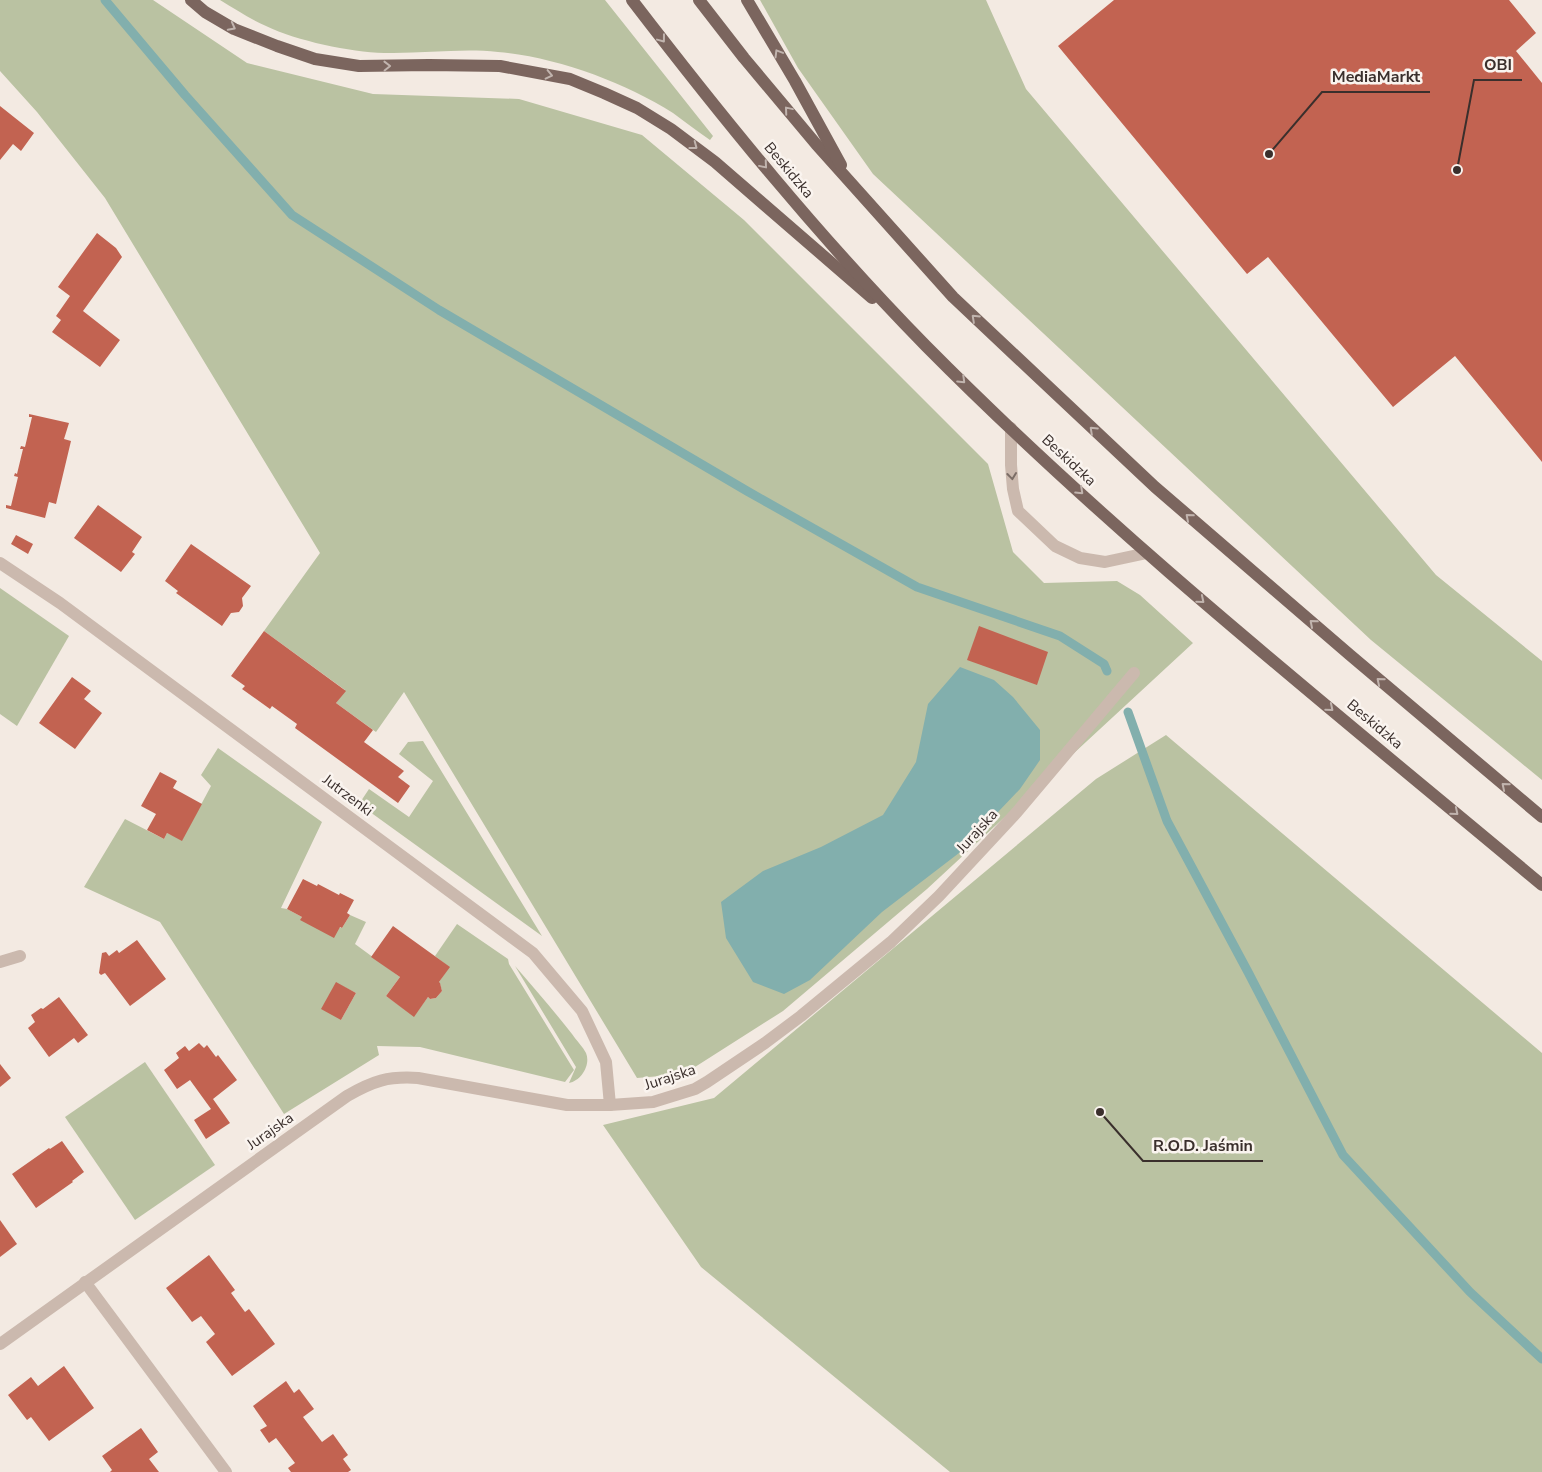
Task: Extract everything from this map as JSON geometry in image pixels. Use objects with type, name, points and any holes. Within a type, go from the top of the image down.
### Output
[{"type":"main road","points":[[191,0],[205,12],[234,29],[314,59],[359,66],[500,66],[570,79],[637,108],[671,129],[715,162],[927,346]]},
{"type":"main road","name":"Beskidzka","points":[[632,0],[723,116],[854,270],[1010,428],[1147,553],[1542,884]]},
{"type":"main road","points":[[699,0],[744,58],[853,187],[952,297],[1154,487],[1542,817]]},
{"type":"main road","points":[[747,0],[795,81],[853,187]]},
{"type":"street","points":[[1010,428],[1010,465],[1018,511],[1056,546],[1080,558],[1106,562],[1147,553]]},
{"type":"street","name":"Jutrzenki","points":[[0,563],[60,603],[533,953],[582,1011],[606,1062],[610,1105]]},
{"type":"street","name":"Jurajska","points":[[0,1344],[347,1096],[363,1086],[379,1080],[398,1077],[418,1078],[567,1105],[654,1102],[695,1089],[707,1082],[766,1043],[891,942],[964,870],[1017,812],[1134,673]]},
{"type":"street","points":[[0,962],[20,956]]},
{"type":"street","points":[[85,1282],[226,1472]]},
{"type":"green space","points":[[0,0],[153,0],[247,63],[373,94],[519,99],[642,135],[744,220],[988,464],[1013,552],[1044,583],[1117,581],[1140,595],[1193,643],[927,889],[783,1011],[684,1074],[637,1078],[404,692],[376,732],[336,703],[345,690],[264,631],[320,553],[105,198],[37,112],[0,71]]},
{"type":"green space","points":[[220,0],[605,0],[713,136],[710,140],[673,113],[633,91],[566,65],[543,59],[498,52],[384,53],[340,48],[308,41],[279,31],[254,20]]},
{"type":"green space","points":[[760,0],[986,0],[1026,89],[1436,575],[1542,661],[1542,780],[1371,640],[873,174],[798,68]]},
{"type":"green space","points":[[0,588],[69,636],[17,726],[0,714]]},
{"type":"green space","points":[[1166,735],[1542,1053],[1542,1472],[950,1472],[701,1267],[603,1125],[714,1098],[1096,779]]},
{"type":"green space","points":[[423,741],[542,936],[359,804],[369,789],[409,817],[433,781],[399,754],[408,742]]},
{"type":"green space","points":[[218,748],[322,822],[281,908],[302,917],[301,919],[342,928],[350,915],[366,922],[355,944],[400,977],[386,996],[414,1016],[428,997],[430,999],[436,998],[442,991],[439,982],[449,967],[435,956],[457,924],[508,959],[509,964],[574,1070],[565,1082],[420,1047],[377,1046],[379,1055],[284,1114],[160,922],[84,887],[125,819],[164,839],[167,833],[182,840],[211,786],[201,775]],"holes":[[[336,983],[356,993],[341,1020]]]},
{"type":"green space","points":[[515,966],[586,1053],[587,1062],[584,1072],[573,1082],[569,1083],[576,1067]]},
{"type":"green space","points":[[145,1062],[215,1165],[135,1220],[65,1117]]},
{"type":"water","points":[[960,667],[994,680],[1013,697],[1040,730],[1040,760],[1020,789],[959,853],[882,912],[810,980],[784,994],[753,982],[726,938],[721,902],[763,871],[821,847],[883,815],[916,762],[928,704]]},
{"type":"building","points":[[1114,0],[1509,0],[1536,33],[1516,51],[1542,83],[1542,462],[1455,356],[1393,407],[1268,257],[1247,274],[1058,46]]},
{"type":"building","points":[[0,106],[34,133],[21,151],[13,144],[0,160]]},
{"type":"building","points":[[97,233],[116,248],[122,257],[83,311],[120,340],[100,367],[52,332],[61,320],[56,316],[70,296],[58,287]]},
{"type":"building","points":[[29,414],[69,423],[64,439],[71,441],[56,504],[49,502],[45,518],[6,508],[6,505],[11,506],[18,477],[14,476],[15,473],[17,474],[23,449],[20,449],[21,446],[25,447],[32,417],[29,417]]},
{"type":"building","points":[[98,505],[142,537],[132,552],[135,554],[121,572],[74,538]]},
{"type":"building","points":[[16,535],[33,544],[28,554],[11,544]]},
{"type":"building","points":[[191,544],[251,586],[242,598],[243,606],[239,612],[231,613],[222,626],[176,593],[178,591],[165,581]]},
{"type":"building","points":[[979,626],[1048,652],[1037,685],[967,660]]},
{"type":"building","points":[[264,631],[346,691],[336,703],[373,730],[364,742],[404,771],[398,777],[410,786],[398,803],[295,728],[297,724],[272,706],[270,709],[242,689],[245,686],[231,676]]},
{"type":"building","points":[[72,677],[91,691],[84,699],[102,713],[75,749],[39,723]]},
{"type":"building","points":[[160,772],[177,781],[173,788],[202,804],[182,841],[167,833],[164,839],[147,830],[156,814],[141,806]]},
{"type":"building","points":[[303,879],[354,900],[347,913],[350,915],[334,938],[300,920],[302,917],[287,909]]},
{"type":"building","points":[[393,926],[450,967],[439,982],[442,991],[436,998],[430,999],[428,997],[414,1017],[386,996],[400,977],[371,957]]},
{"type":"building","points":[[137,940],[166,979],[130,1006],[105,973],[101,975],[99,973],[102,953],[106,952],[109,956],[117,950],[119,953]]},
{"type":"building","points":[[336,982],[356,993],[341,1020],[321,1009]]},
{"type":"building","points":[[59,997],[88,1035],[78,1043],[74,1038],[49,1057],[28,1028],[35,1022],[31,1015]]},
{"type":"building","points":[[199,1043],[204,1048],[207,1045],[216,1057],[218,1055],[237,1080],[213,1099],[230,1123],[206,1139],[194,1120],[211,1109],[190,1080],[177,1089],[164,1070],[179,1058],[176,1053],[185,1046],[189,1051]]},
{"type":"building","points":[[0,1064],[11,1078],[0,1087]]},
{"type":"building","points":[[62,1141],[84,1172],[36,1208],[12,1174]]},
{"type":"building","points":[[0,1220],[17,1244],[0,1257]]},
{"type":"building","points":[[209,1255],[235,1290],[231,1293],[245,1312],[249,1309],[275,1344],[232,1376],[206,1342],[215,1334],[201,1316],[192,1322],[166,1288]]},
{"type":"building","points":[[64,1366],[94,1408],[49,1441],[31,1417],[27,1420],[8,1395],[31,1377],[38,1386]]},
{"type":"building","points":[[286,1381],[294,1393],[299,1389],[314,1409],[303,1417],[322,1442],[333,1434],[348,1455],[343,1459],[351,1470],[348,1472],[291,1472],[288,1468],[295,1463],[276,1438],[269,1443],[260,1430],[267,1426],[253,1406]]},
{"type":"building","points":[[141,1428],[158,1452],[149,1459],[159,1472],[110,1472],[112,1470],[102,1456]]},
{"type":"waterway","points":[[105,0],[185,95],[292,215],[439,310],[747,491],[917,587],[1060,636],[1104,664],[1107,671]]},
{"type":"waterway","points":[[1128,712],[1167,821],[1343,1155],[1470,1292],[1542,1359]]},
{"type":"place","name":"MediaMarkt","points":[[1269,154]]},
{"type":"place","name":"OBI","points":[[1457,170]]},
{"type":"place","name":"R.O.D. Jaśmin","points":[[1100,1112]]}]
